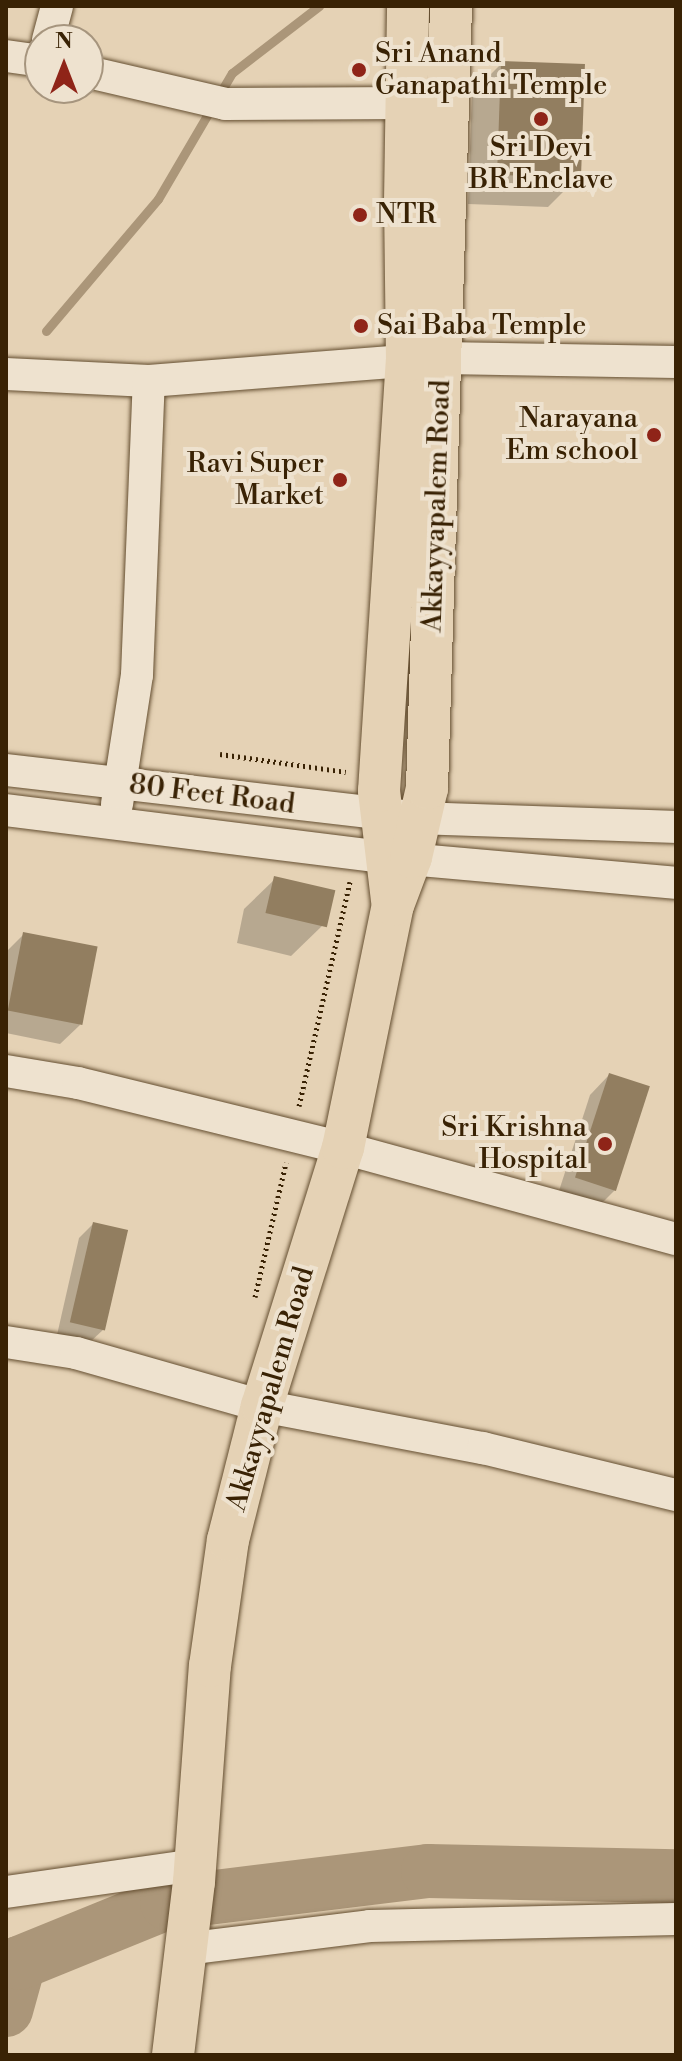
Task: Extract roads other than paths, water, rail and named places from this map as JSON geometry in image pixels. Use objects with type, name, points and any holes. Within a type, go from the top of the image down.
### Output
[{"type":"main road","points":[[408,6],[407,103],[425,360]]},
{"type":"main road","name":"Akkayyapalem Road","points":[[173,2055],[194,1874],[217,1610],[228,1540],[262,1406],[343,1148],[393,905],[384,835],[427,788],[425,360],[451,6]]},
{"type":"street","points":[[104,76],[213,102],[407,103]]},
{"type":"street","points":[[6,374],[149,381],[425,360],[676,362]]},
{"type":"street","points":[[116,823],[119,784],[137,675],[149,381]]},
{"type":"street","name":"80 Feet Road","points":[[6,770],[119,784],[384,835]]},
{"type":"street","name":"80 Feet Road","points":[[6,810],[116,823],[384,835]]},
{"type":"street","points":[[384,835],[676,827]]},
{"type":"street","points":[[384,835],[676,883]]},
{"type":"street","points":[[6,1071],[78,1083],[343,1148],[676,1239]]},
{"type":"street","points":[[6,1342],[76,1353],[262,1406],[483,1448],[676,1495]]},
{"type":"street","points":[[6,1892],[194,1874]]},
{"type":"street","points":[[186,1943],[370,1926],[676,1919]]},
{"type":"waterway","points":[[46,331],[158,199],[232,73],[319,6]]},
{"type":"waterway","points":[[6,2010],[19,1963],[167,1903],[428,1871],[676,1876]]},
{"type":"place","name":"Sri Anand Ganapathi Temple","points":[[359,70]]},
{"type":"place","name":"Sri Devi BR Enclave","points":[[541,119]]},
{"type":"place","name":"NTR","points":[[360,215]]},
{"type":"place","name":"Sai Baba Temple","points":[[361,326]]},
{"type":"place","name":"Narayana Em school","points":[[654,435]]},
{"type":"place","name":"Ravi Super Market","points":[[340,480]]},
{"type":"place","name":"Sri Krishna Hospital","points":[[605,1144]]}]
